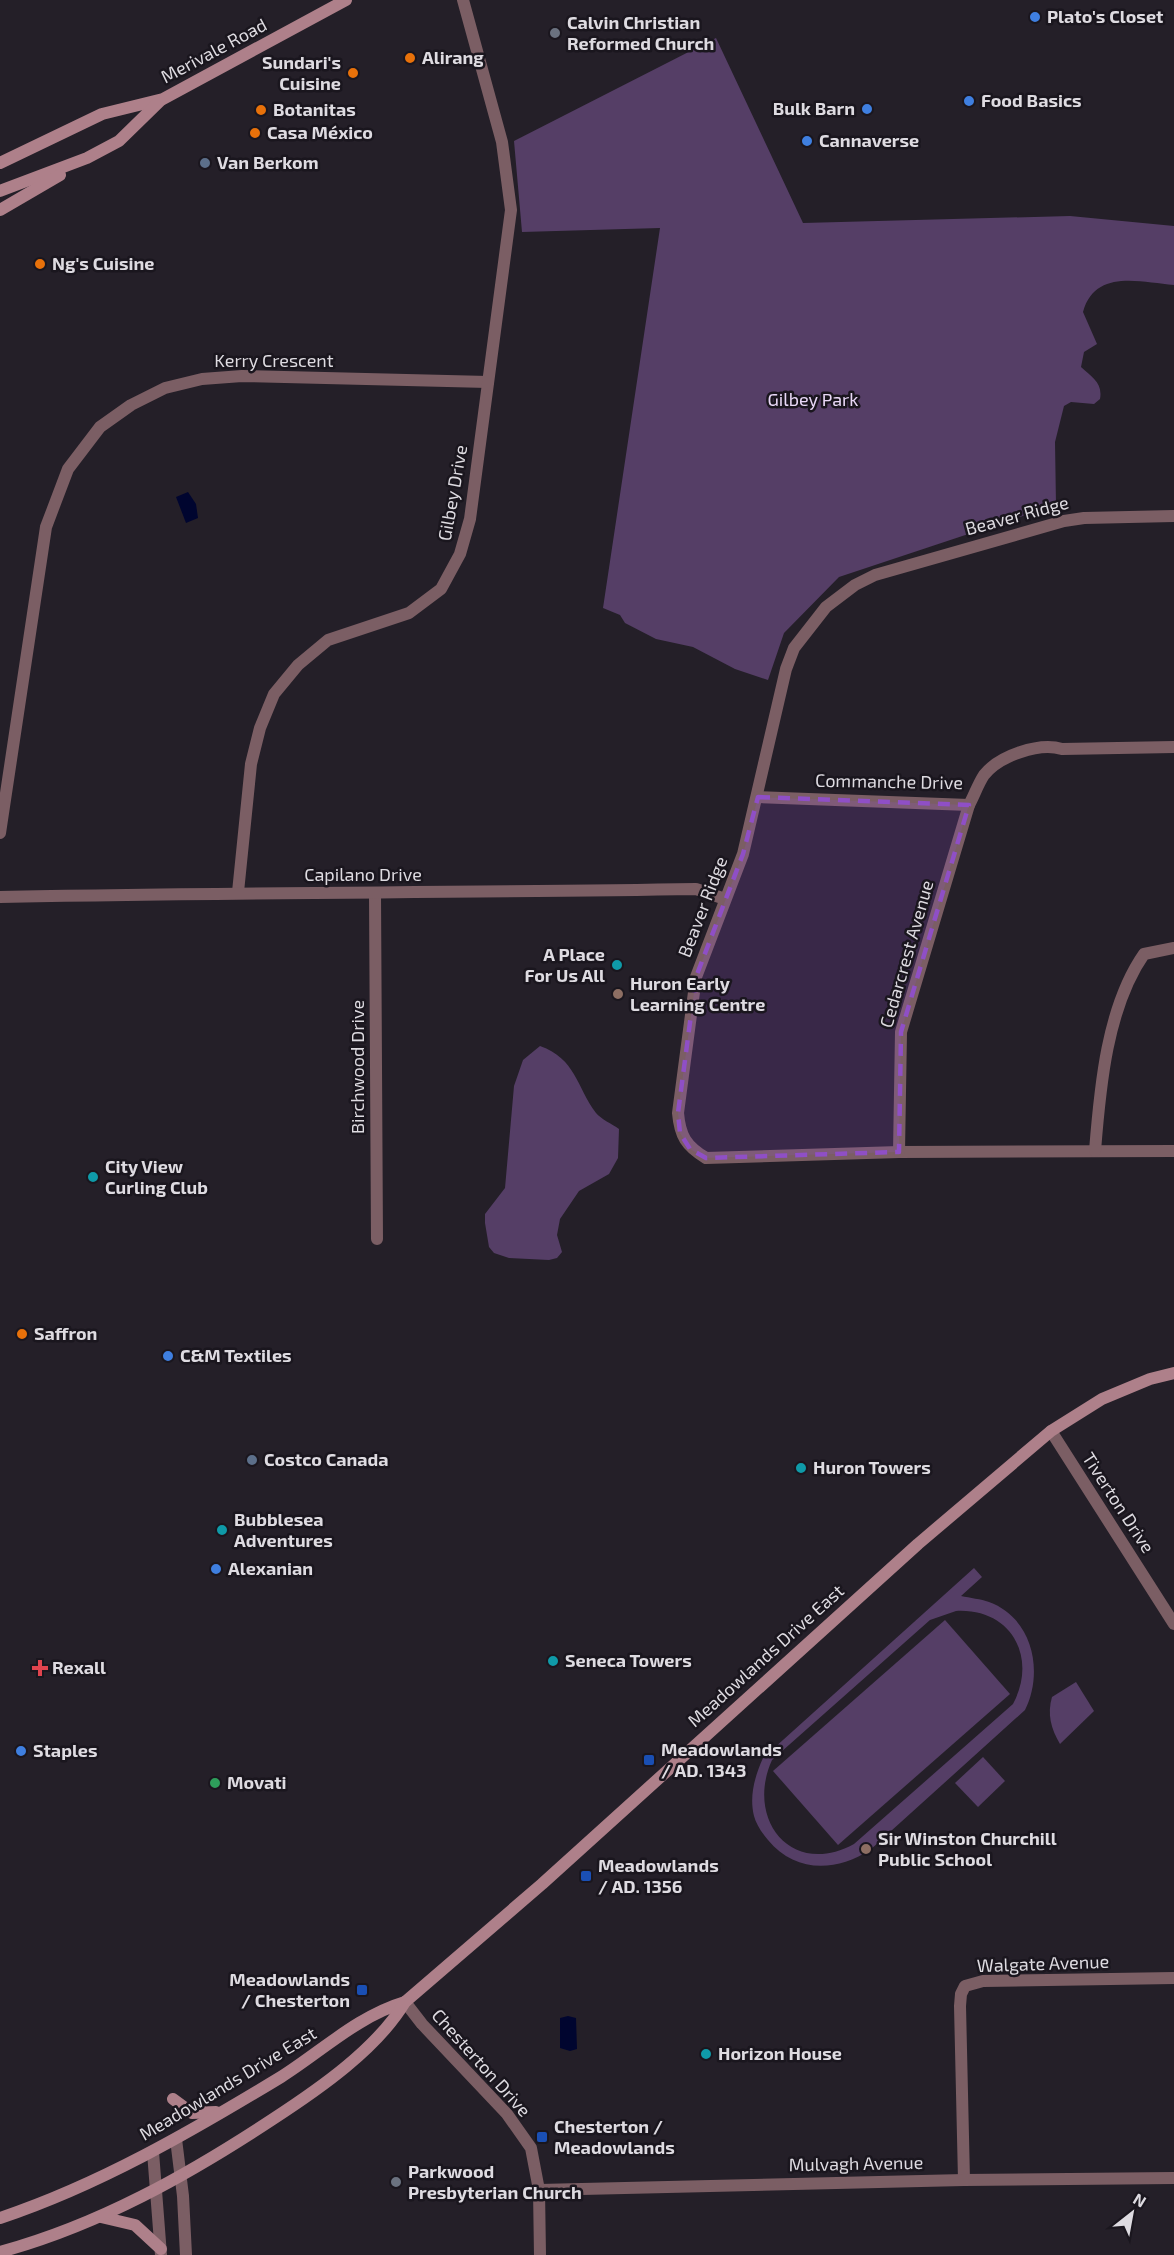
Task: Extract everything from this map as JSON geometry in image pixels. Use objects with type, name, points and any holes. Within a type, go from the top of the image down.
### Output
[{"type":"main road","name":"Merivale Road","points":[[0,163],[102,114],[163,99],[346,0]]},
{"type":"main road","name":"Merivale Road","points":[[0,191],[87,158],[119,141],[163,99]]},
{"type":"main road","points":[[0,210],[87,158]]},
{"type":"main road","name":"Meadowlands Drive East","points":[[0,2252],[101,2217],[156,2190],[200,2167],[310,2095],[392,2024],[405,2002],[542,1884],[918,1544],[1051,1431],[1102,1399],[1150,1378],[1174,1373]]},
{"type":"main road","name":"Meadowlands Drive East","points":[[0,2218],[153,2152],[224,2112],[291,2070],[380,2009],[405,2002]]},
{"type":"main road","points":[[173,2098],[192,2113],[224,2112]]},
{"type":"main road","points":[[101,2217],[135,2225],[161,2252]]},
{"type":"street","name":"Gilbey Drive","points":[[238,892],[251,764],[260,728],[274,694],[298,665],[328,640],[409,613],[441,590],[460,554],[470,519],[511,210],[502,142],[462,1]]},
{"type":"street","name":"Kerry Crescent","points":[[0,833],[46,527],[68,469],[100,427],[131,405],[165,388],[202,379],[242,376],[489,382]]},
{"type":"street","name":"Beaver Ridge","points":[[1174,516],[1084,518],[1047,525],[875,575],[837,596],[794,648],[786,669],[743,854],[696,977],[682,1064],[679,1123],[680,1133],[690,1149],[706,1158],[900,1152],[1174,1151]]},
{"type":"street","name":"Commanche Drive","points":[[758,797],[969,805],[985,774],[1016,752],[1052,746],[1062,748],[1174,747]]},
{"type":"street","name":"Cedarcrest Avenue","points":[[900,1152],[901,1032],[969,805]]},
{"type":"street","name":"Capilano Drive","points":[[0,897],[238,892],[375,894],[696,890],[725,899]]},
{"type":"street","name":"Birchwood Drive","points":[[375,894],[377,1239]]},
{"type":"street","points":[[1095,1151],[1102,1068],[1130,975],[1144,954],[1174,948]]},
{"type":"street","name":"Tiverton Drive","points":[[1051,1431],[1173,1620]]},
{"type":"street","name":"Walgate Avenue","points":[[964,2180],[960,2006],[961,1994],[965,1986],[982,1981],[1174,1978]]},
{"type":"street","name":"Chesterton Drive","points":[[405,2002],[422,2024],[507,2114],[531,2148],[539,2190],[540,2255]]},
{"type":"street","points":[[176,2139],[181,2176],[186,2255]]},
{"type":"street","points":[[153,2152],[161,2252]]},
{"type":"street","name":"Mulvagh Avenue","points":[[539,2190],[964,2180],[1174,2178]]},
{"type":"highlighted area","points":[[758,797],[969,805],[901,1032],[899,1152],[706,1158],[690,1149],[680,1133],[678,1113],[696,977],[743,854]]},
{"type":"green space","name":"Gilbey Park","points":[[716,38],[803,223],[1070,216],[1174,226],[1174,285],[1133,281],[1108,284],[1097,289],[1089,298],[1083,312],[1097,344],[1084,352],[1081,367],[1098,384],[1100,399],[1094,404],[1071,402],[1064,406],[1055,442],[1056,505],[839,577],[784,633],[768,680],[735,669],[693,647],[656,639],[625,623],[620,615],[603,608],[660,228],[522,232],[514,141]]},
{"type":"green space","points":[[540,1046],[561,1058],[574,1074],[596,1113],[619,1129],[618,1158],[609,1174],[579,1191],[560,1219],[557,1235],[562,1252],[557,1258],[549,1260],[509,1258],[494,1253],[489,1247],[485,1214],[505,1188],[514,1086],[523,1060]]},
{"type":"green space","points":[[974,1568],[982,1577],[961,1596],[986,1601],[1004,1610],[1016,1620],[1025,1633],[1034,1663],[1034,1679],[1025,1710],[870,1850],[857,1857],[844,1862],[816,1866],[791,1859],[768,1840],[756,1822],[752,1801],[763,1758]],"holes":[[[956,1611],[975,1612],[992,1618],[1005,1627],[1020,1653],[1022,1669],[1020,1686],[1013,1704],[854,1844],[832,1853],[811,1854],[794,1848],[780,1837],[770,1822],[765,1803],[765,1782],[772,1760],[930,1620]]]},
{"type":"green space","points":[[945,1620],[1010,1694],[838,1845],[773,1771]]},
{"type":"green space","points":[[1076,1682],[1094,1711],[1060,1744],[1051,1721],[1052,1697]]},
{"type":"green space","points":[[983,1757],[1005,1781],[978,1807],[955,1783]]},
{"type":"water","points":[[188,492],[196,504],[198,518],[186,523],[176,497]]},
{"type":"water","points":[[568,2016],[576,2018],[577,2049],[570,2051],[560,2048],[560,2018]]},
{"type":"place","name":"Plato's Closet","points":[[1035,17]]},
{"type":"place","name":"Calvin Christian Reformed Church","points":[[555,33]]},
{"type":"place","name":"Alirang","points":[[410,58]]},
{"type":"place","name":"Sundari's Cuisine","points":[[353,73]]},
{"type":"place","name":"Food Basics","points":[[969,101]]},
{"type":"place","name":"Bulk Barn","points":[[867,109]]},
{"type":"place","name":"Botanitas","points":[[261,110]]},
{"type":"place","name":"Casa México","points":[[255,133]]},
{"type":"place","name":"Cannaverse","points":[[807,141]]},
{"type":"place","name":"Van Berkom","points":[[205,163]]},
{"type":"place","name":"Ng's Cuisine","points":[[40,264]]},
{"type":"place","name":"A Place For Us All","points":[[617,965]]},
{"type":"place","name":"Huron Early Learning Centre","points":[[618,994]]},
{"type":"place","name":"City View Curling Club","points":[[93,1177]]},
{"type":"place","name":"Saffron","points":[[22,1334]]},
{"type":"place","name":"C&M Textiles","points":[[168,1356]]},
{"type":"place","name":"Costco Canada","points":[[252,1460]]},
{"type":"place","name":"Huron Towers","points":[[801,1468]]},
{"type":"place","name":"Bubblesea Adventures","points":[[222,1530]]},
{"type":"place","name":"Alexanian","points":[[216,1569]]},
{"type":"place","name":"Seneca Towers","points":[[553,1661]]},
{"type":"place","name":"Rexall","points":[[40,1668]]},
{"type":"place","name":"Staples","points":[[21,1751]]},
{"type":"place","name":"Meadowlands / AD. 1343","points":[[649,1760]]},
{"type":"place","name":"Movati","points":[[215,1783]]},
{"type":"place","name":"Sir Winston Churchill Public School","points":[[866,1849]]},
{"type":"place","name":"Meadowlands / AD. 1356","points":[[586,1876]]},
{"type":"place","name":"Meadowlands / Chesterton","points":[[362,1990]]},
{"type":"place","name":"Horizon House","points":[[706,2054]]},
{"type":"place","name":"Chesterton / Meadowlands","points":[[542,2137]]},
{"type":"place","name":"Parkwood Presbyterian Church","points":[[396,2182]]}]
